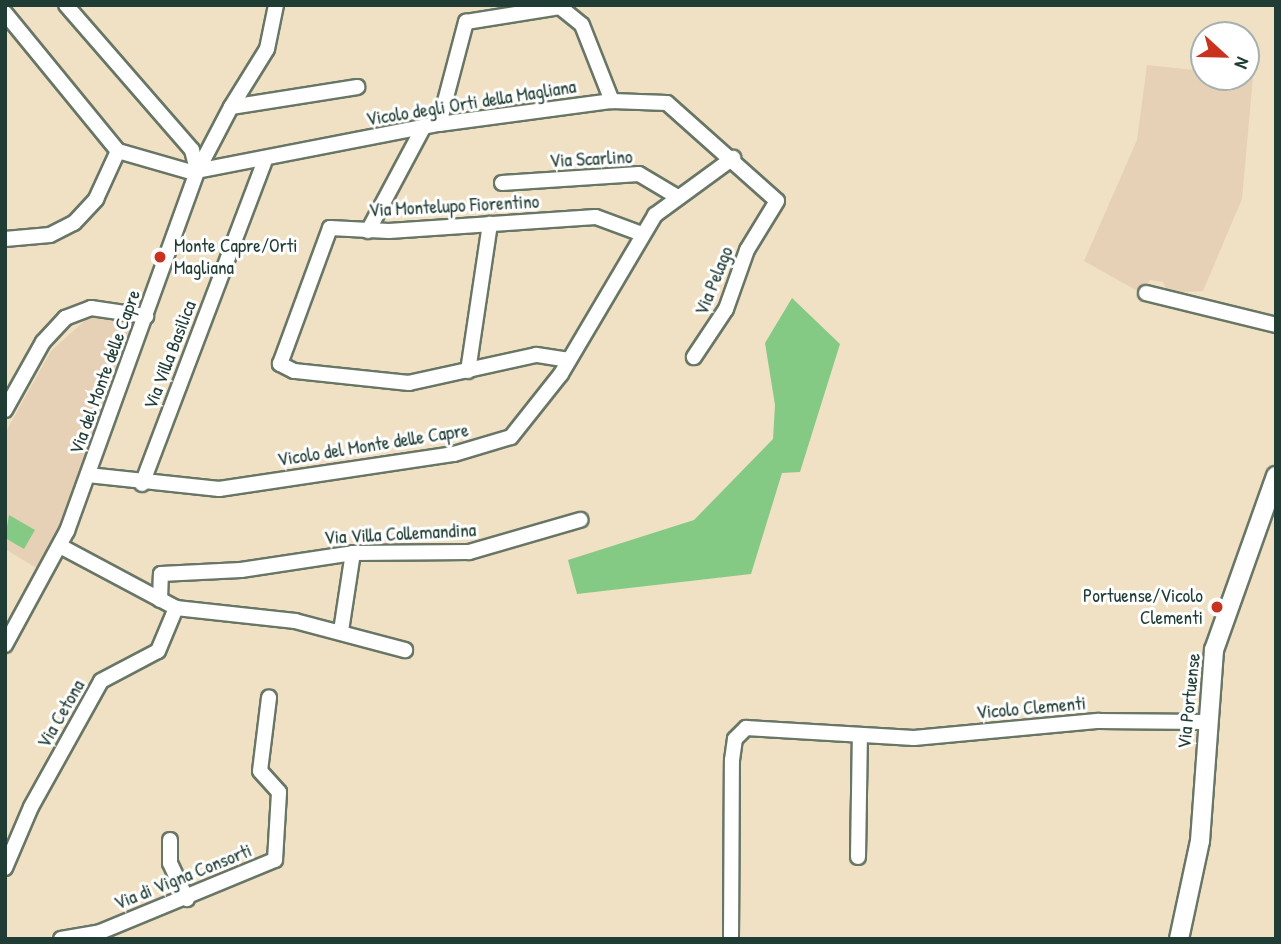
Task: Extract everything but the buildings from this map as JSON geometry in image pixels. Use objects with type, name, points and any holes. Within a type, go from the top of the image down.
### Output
[{"type":"main road","name":"Via Portuense","points":[[1180,939],[1200,841],[1205,722],[1225,606],[1276,476]]},
{"type":"street","points":[[5,13],[118,151],[197,172],[192,150],[66,5]]},
{"type":"street","name":"Via del Monte delle Capre","points":[[5,646],[60,546],[197,172],[231,107],[270,43],[276,5]]},
{"type":"street","points":[[368,231],[432,125],[466,22],[560,7],[582,25],[612,100]]},
{"type":"street","points":[[231,107],[357,87]]},
{"type":"street","name":"Vicolo degli Orti della Magliana","points":[[197,172],[264,162],[432,125],[612,100],[662,101],[733,158]]},
{"type":"street","points":[[5,239],[50,235],[74,223],[96,198],[118,151]]},
{"type":"street","name":"Vicolo del Monte delle Capre","points":[[88,475],[142,484],[219,489],[489,446],[525,425],[569,360],[642,234],[676,196],[733,158]]},
{"type":"street","name":"Via Pelago","points":[[694,357],[726,309],[747,250],[777,205],[772,191],[733,158]]},
{"type":"street","name":"Via Villa Basilica","points":[[142,484],[264,162]]},
{"type":"street","name":"Via Scarlino","points":[[502,183],[639,174],[676,196]]},
{"type":"street","name":"Via Montelupo Fiorentino","points":[[569,360],[536,355],[410,383],[281,366],[328,229],[368,231],[596,217],[642,234]]},
{"type":"street","points":[[468,371],[490,224]]},
{"type":"street","points":[[1146,293],[1276,325]]},
{"type":"street","points":[[5,410],[43,342],[65,318],[98,308],[146,316]]},
{"type":"street","name":"Via Villa Collemandina","points":[[160,600],[160,574],[353,553],[469,552],[580,520]]},
{"type":"street","points":[[60,546],[176,608],[341,631],[405,650]]},
{"type":"street","points":[[341,631],[353,553]]},
{"type":"street","name":"Via Cetona","points":[[5,868],[31,807],[101,681],[163,647],[176,608]]},
{"type":"street","name":"Via di Vigna Consorti","points":[[61,939],[100,932],[187,899],[275,860],[279,792],[260,771],[269,698]]},
{"type":"street","name":"Vicolo Clementi","points":[[731,939],[732,760],[739,733],[753,727],[914,738],[1099,721],[1205,722]]},
{"type":"street","points":[[858,857],[860,735]]},
{"type":"street","points":[[170,840],[170,863],[187,899]]},
{"type":"street","points":[[100,932],[117,939]]},
{"type":"shaded area","points":[[1147,65],[1190,70],[1190,91],[1252,91],[1242,199],[1203,291],[1168,293],[1163,282],[1150,280],[1141,293],[1084,261],[1137,140]]},
{"type":"shaded area","points":[[92,314],[136,323],[59,532],[38,569],[5,549],[5,433],[51,351]]},
{"type":"green space","points":[[792,298],[840,344],[800,472],[782,473],[751,574],[577,594],[568,560],[694,520],[773,439],[775,405],[765,343]]},
{"type":"green space","points":[[9,515],[35,530],[24,549],[5,538]]},
{"type":"place","name":"Monte Capre/Orti Magliana","points":[[160,257]]},
{"type":"place","name":"Portuense/Vicolo Clementi","points":[[1217,607]]}]
